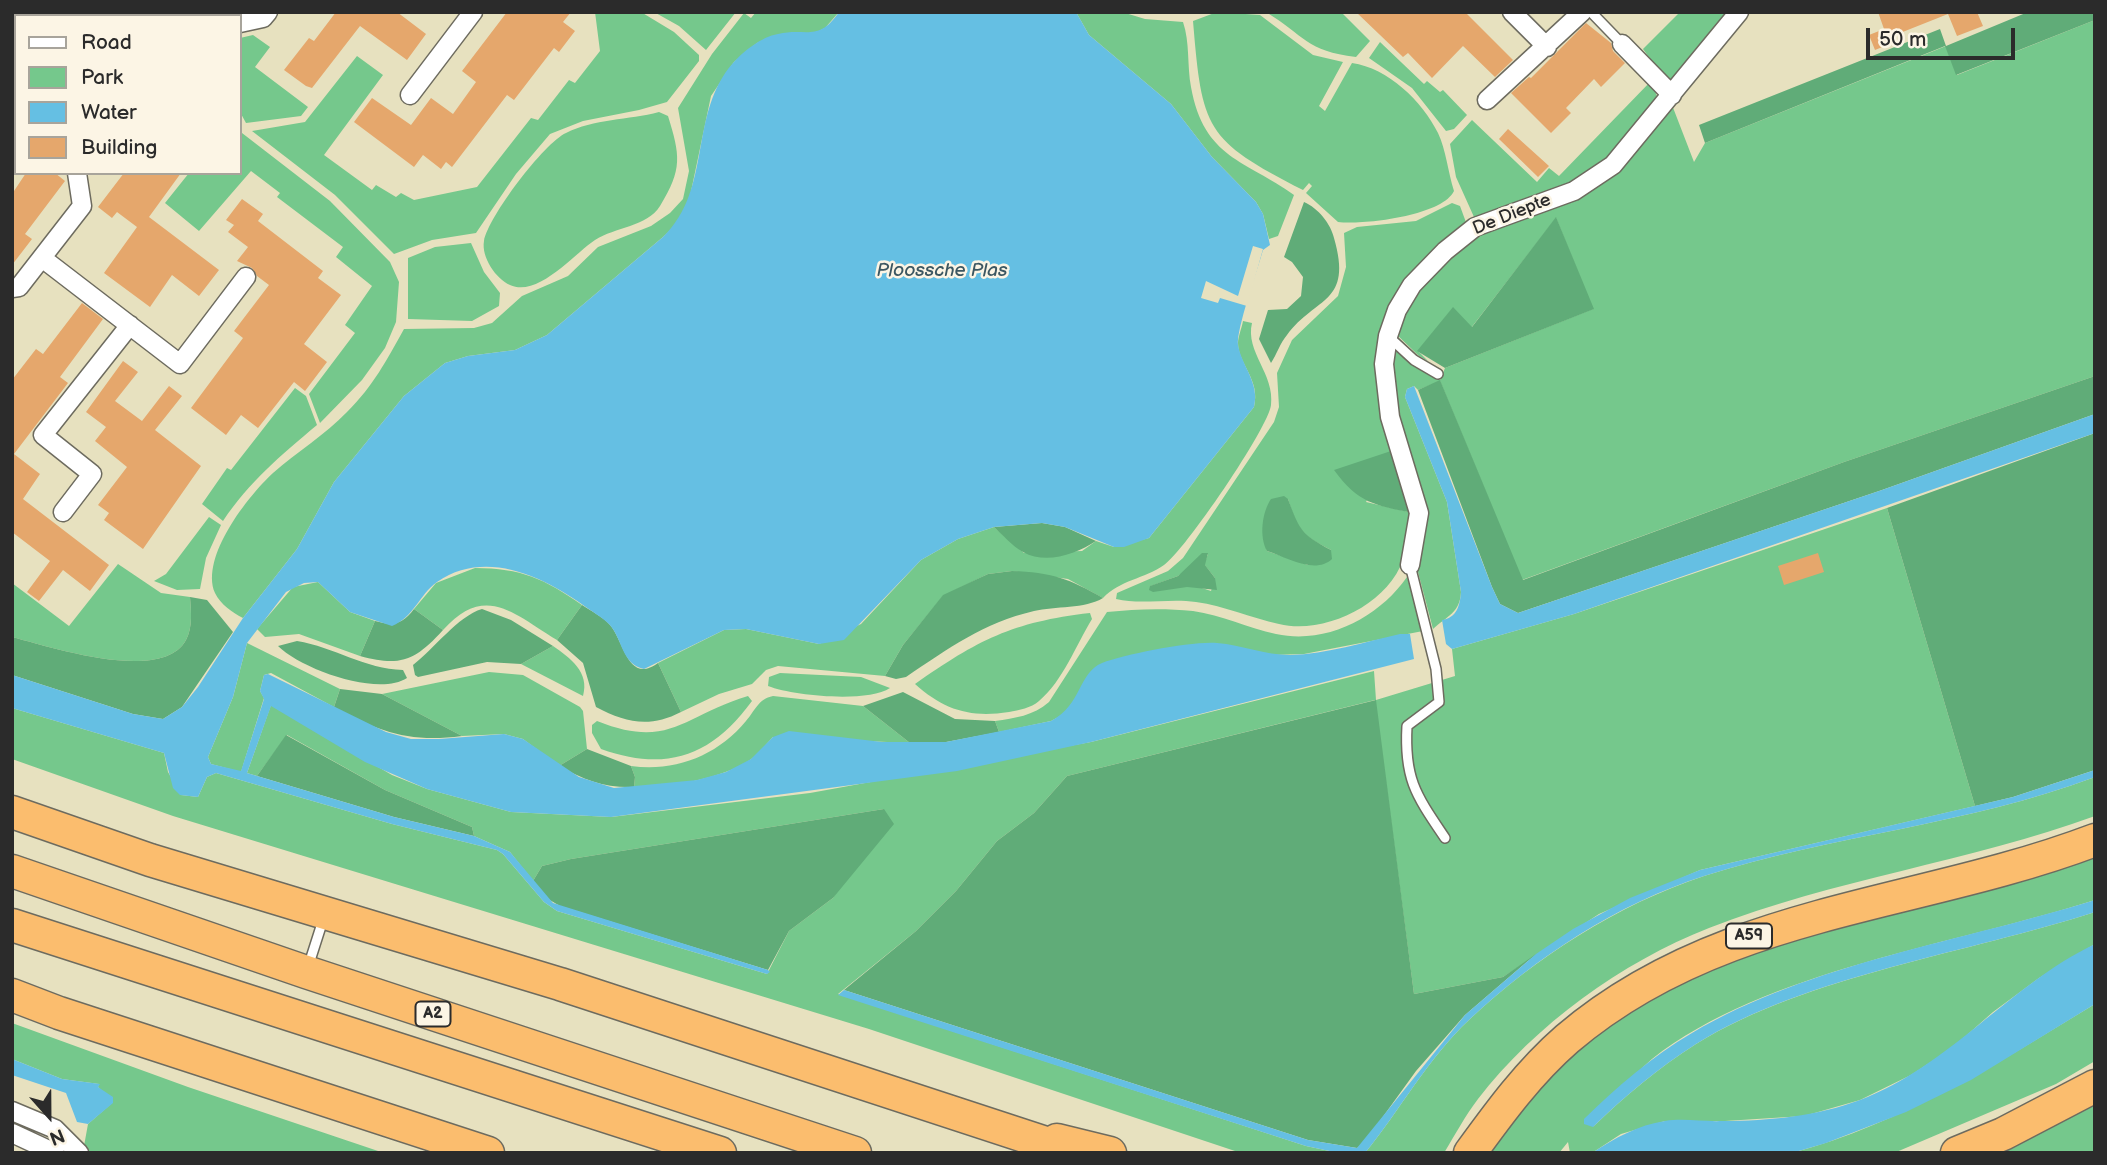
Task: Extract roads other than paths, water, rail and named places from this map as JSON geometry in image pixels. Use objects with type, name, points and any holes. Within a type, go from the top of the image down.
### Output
[{"type":"highway","points":[[12,811],[150,860],[326,912],[1001,1126],[1076,1153]]},
{"type":"highway","name":"A59","points":[[1470,1153],[1528,1078],[1566,1040],[1607,1009],[1687,963],[1757,933],[1817,915],[1971,878],[2095,840]]},
{"type":"highway","name":"A2","points":[[12,871],[306,972],[855,1153]]},
{"type":"highway","points":[[12,925],[720,1153]]},
{"type":"highway","points":[[12,995],[59,1013],[488,1153]]},
{"type":"highway","points":[[1957,1153],[2003,1134],[2095,1086]]},
{"type":"highway","points":[[1001,1126],[1110,1153]]},
{"type":"street","points":[[242,23],[264,18],[268,12]]},
{"type":"street","points":[[410,95],[473,12]]},
{"type":"street","points":[[1512,12],[1547,47]]},
{"type":"street","points":[[1487,100],[1582,12]]},
{"type":"street","points":[[1622,44],[1672,95],[1739,12]]},
{"type":"street","name":"De Diepte","points":[[1410,565],[1419,513],[1390,417],[1384,364],[1388,336],[1396,310],[1412,285],[1445,251],[1475,227],[1574,191],[1594,180],[1629,149],[1672,95]]},
{"type":"street","points":[[12,288],[19,288],[82,206],[78,175]]},
{"type":"street","points":[[42,258],[180,364],[246,277]]},
{"type":"street","points":[[63,512],[92,474],[43,435],[130,325]]},
{"type":"street","points":[[12,1111],[55,1129],[79,1153]]},
{"type":"street","points":[[12,1133],[55,1153]]},
{"type":"lane","points":[[1591,12],[1622,44]]},
{"type":"lane","points":[[1388,336],[1414,360],[1438,374]]},
{"type":"lane","points":[[1410,565],[1436,669],[1439,702],[1407,726],[1405,761],[1417,797],[1444,838]]},
{"type":"lane","points":[[306,972],[326,912]]},
{"type":"water","name":"Ploossche Plas","points":[[839,12],[1076,12],[1089,35],[1171,104],[1212,157],[1256,202],[1263,214],[1270,245],[1263,250],[1238,337],[1243,361],[1255,390],[1254,407],[1149,538],[1124,547],[1114,547],[1065,527],[1042,523],[994,527],[958,539],[921,560],[844,640],[819,644],[746,629],[724,630],[644,669],[631,662],[614,630],[603,619],[567,594],[513,570],[493,567],[455,572],[437,582],[406,617],[392,626],[350,612],[318,582],[304,583],[286,592],[247,643],[233,697],[208,757],[211,764],[241,771],[264,699],[260,691],[264,675],[268,674],[386,732],[411,739],[504,734],[523,739],[579,777],[614,788],[697,780],[726,772],[751,759],[773,737],[789,731],[882,742],[946,742],[1051,721],[1069,707],[1088,674],[1102,663],[1176,646],[1217,643],[1290,655],[1332,650],[1410,634],[1414,659],[1091,742],[957,771],[611,817],[511,812],[427,789],[365,762],[271,706],[247,773],[394,817],[474,836],[510,852],[553,903],[768,970],[770,972],[767,974],[557,911],[544,902],[497,850],[392,824],[216,773],[207,777],[198,797],[180,795],[173,788],[164,753],[12,708],[12,675],[133,714],[163,719],[182,707],[243,618],[297,549],[334,482],[404,396],[445,363],[468,356],[515,350],[547,335],[663,237],[679,218],[689,197],[710,105],[719,83],[733,63],[765,38],[788,32],[818,31],[825,28]]},
{"type":"water","points":[[1414,386],[1492,587],[1500,604],[1518,613],[1882,490],[2095,414],[2095,433],[1574,614],[1452,649],[1446,644],[1442,620],[1454,614],[1459,606],[1461,592],[1447,502],[1405,397],[1407,389]]},
{"type":"water","points":[[2095,770],[2095,777],[1998,807],[1801,850],[1704,876],[1640,901],[1609,917],[1522,974],[1470,1019],[1427,1067],[1365,1153],[1339,1153],[1306,1146],[838,995],[844,990],[1308,1140],[1357,1148],[1465,1015],[1536,954],[1573,929],[1630,898],[1700,870],[2013,797]]},
{"type":"water","points":[[2095,900],[2095,912],[1838,983],[1787,1000],[1740,1020],[1668,1063],[1593,1127],[1584,1124],[1584,1119],[1596,1107],[1649,1062],[1692,1033],[1738,1009],[1786,988],[1837,971]]},
{"type":"water","points":[[2095,944],[2095,1004],[1971,1080],[1906,1112],[1792,1153],[1592,1153],[1627,1133],[1665,1121],[1775,1119],[1810,1114],[1860,1100],[1923,1067],[2035,981]]},
{"type":"water","points":[[12,1059],[62,1079],[100,1084],[98,1087],[113,1097],[113,1103],[88,1124],[77,1122],[66,1093],[12,1075]]}]
